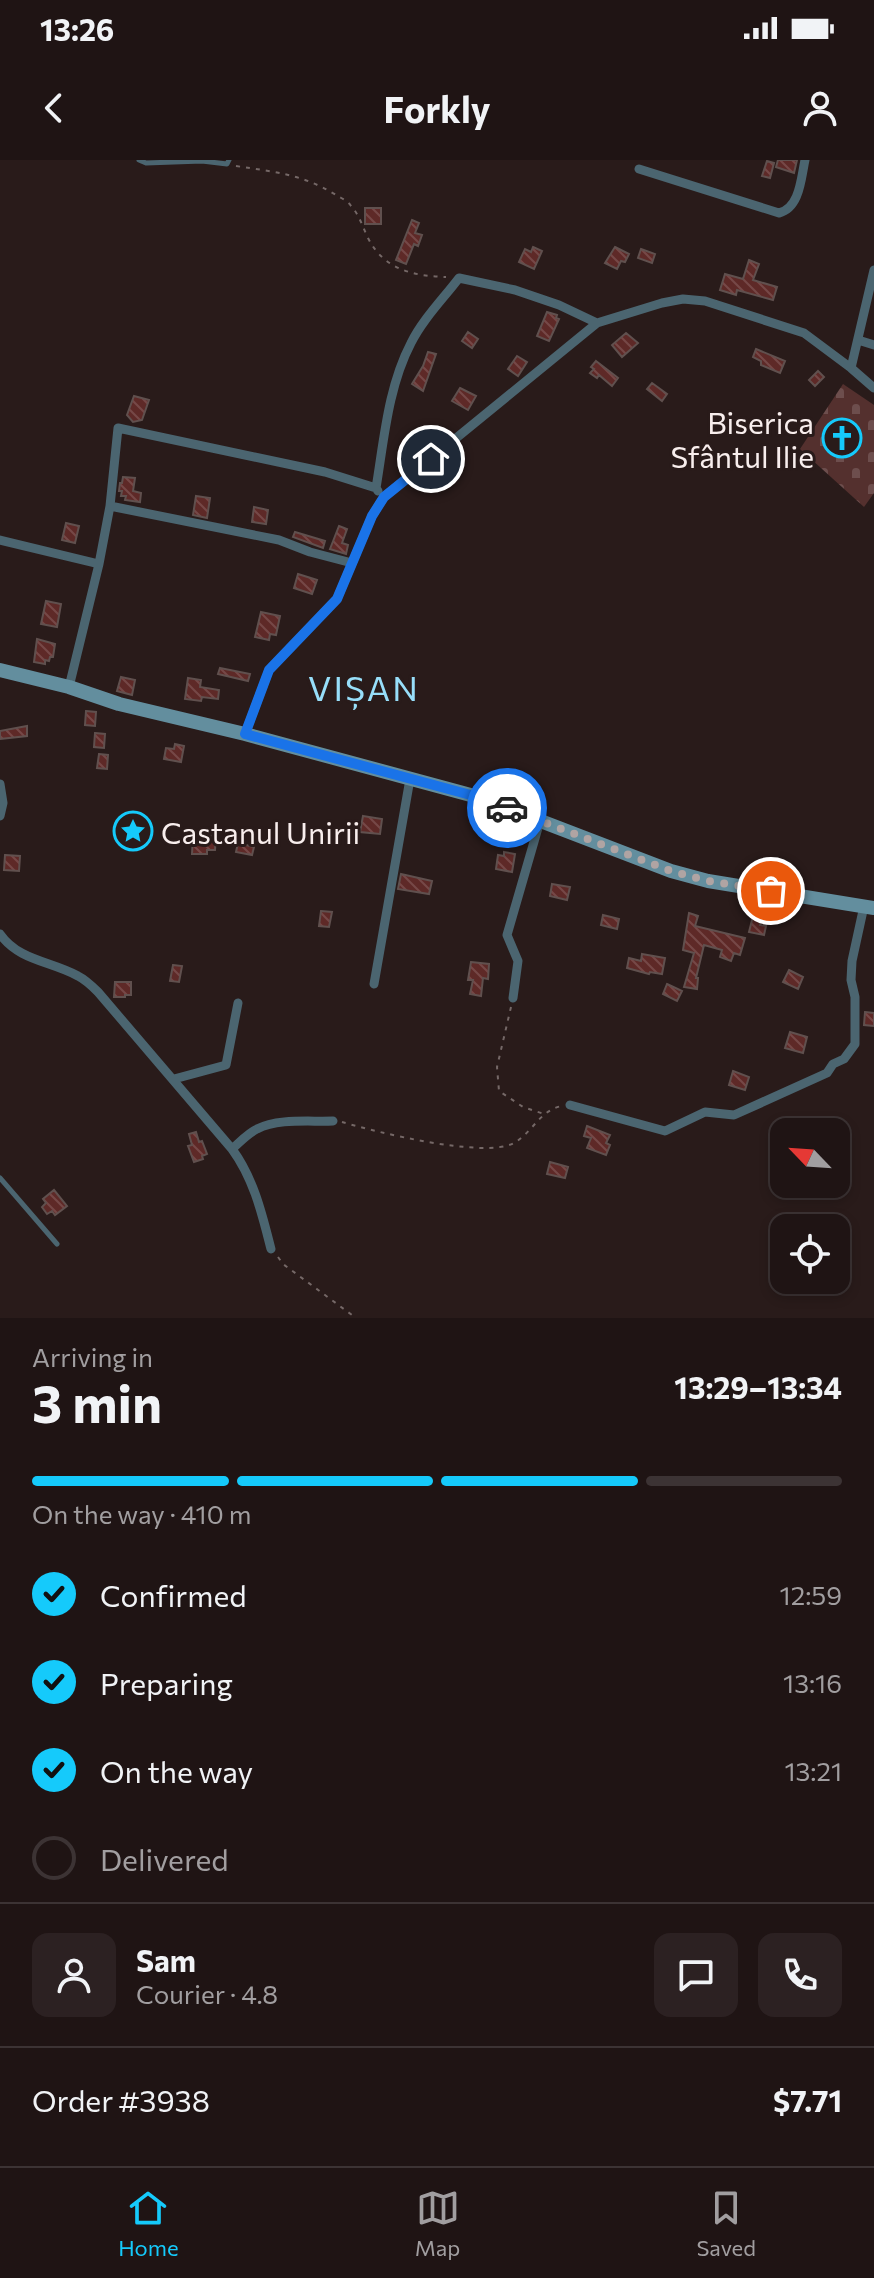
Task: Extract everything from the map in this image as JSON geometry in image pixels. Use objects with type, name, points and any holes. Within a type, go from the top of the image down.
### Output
[{"type":"street","points":[[639,169],[779,213],[785,212],[794,203],[805,160]]},
{"type":"street","points":[[851,368],[874,270]]},
{"type":"street","points":[[376,488],[397,375],[411,342],[425,320],[459,278],[515,290],[559,305],[597,323]]},
{"type":"street","points":[[245,734],[269,670],[337,599],[372,516],[384,497],[597,323],[662,303],[683,299],[705,301],[804,333],[874,388]]},
{"type":"street","points":[[858,340],[874,345]]},
{"type":"street","points":[[69,687],[110,506],[118,428],[350,478],[376,488],[384,497]]},
{"type":"street","points":[[110,506],[279,540],[352,563]]},
{"type":"street","points":[[0,540],[99,564]]},
{"type":"street","points":[[0,670],[478,797],[671,871],[708,881],[869,907],[852,961],[855,1044],[844,1059],[833,1064],[827,1073],[734,1115],[705,1112],[665,1131],[570,1105]]},
{"type":"street","points":[[374,984],[410,779]]},
{"type":"street","points":[[0,784],[3,803],[0,816]]},
{"type":"street","points":[[513,998],[518,961],[507,935],[540,821]]},
{"type":"street","points":[[0,934],[14,949],[26,956],[81,977],[98,992],[174,1079],[244,1166],[259,1202],[271,1249]]},
{"type":"street","points":[[174,1079],[226,1065],[238,1003]]},
{"type":"street","points":[[232,1149],[261,1127],[279,1123],[333,1121]]},
{"type":"lane","points":[[139,160],[146,163],[228,162]]},
{"type":"lane","points":[[0,1178],[57,1244]]},
{"type":"path","points":[[228,162],[300,176],[327,189],[352,206],[371,245],[391,264],[406,273],[420,276],[459,278]]},
{"type":"path","points":[[513,998],[497,1067],[499,1091],[523,1107],[544,1114]]},
{"type":"path","points":[[333,1121],[369,1131],[456,1146],[501,1147],[523,1136],[553,1108],[570,1105]]},
{"type":"path","points":[[271,1249],[283,1264],[356,1318]]},
{"type":"green space","points":[[843,384],[874,405],[874,493],[864,507],[800,449]]},
{"type":"building","points":[[778,160],[797,160],[794,173],[776,167]]},
{"type":"building","points":[[767,161],[774,163],[770,178],[762,176]]},
{"type":"building","points":[[365,208],[381,208],[381,224],[365,224]]},
{"type":"building","points":[[412,220],[419,223],[415,233],[422,235],[418,246],[414,244],[406,264],[396,260]]},
{"type":"building","points":[[533,247],[542,251],[534,269],[519,262],[525,249],[531,252]]},
{"type":"building","points":[[615,247],[629,254],[617,269],[605,263]]},
{"type":"building","points":[[641,249],[655,254],[652,263],[638,258]]},
{"type":"building","points":[[749,260],[759,264],[753,280],[777,287],[773,300],[737,290],[736,295],[720,290],[725,274],[743,279]]},
{"type":"building","points":[[547,312],[557,315],[559,319],[549,341],[537,336]]},
{"type":"building","points":[[468,332],[478,339],[472,348],[462,341]]},
{"type":"building","points":[[626,333],[638,343],[622,357],[612,345]]},
{"type":"building","points":[[756,349],[785,361],[780,373],[761,365],[761,361],[753,357]]},
{"type":"building","points":[[428,352],[436,354],[423,391],[412,384]]},
{"type":"building","points":[[517,356],[527,362],[518,376],[508,369]]},
{"type":"building","points":[[596,361],[618,378],[612,386],[599,375],[597,378],[590,373]]},
{"type":"building","points":[[818,371],[824,377],[815,386],[809,380]]},
{"type":"building","points":[[652,383],[667,394],[662,401],[647,389]]},
{"type":"building","points":[[460,388],[476,396],[468,410],[452,401]]},
{"type":"building","points":[[134,396],[149,400],[142,420],[133,422],[127,415]]},
{"type":"building","points":[[844,429],[849,432],[850,439],[841,452],[832,447],[836,433]]},
{"type":"building","points":[[123,477],[135,478],[133,491],[141,493],[140,502],[125,500],[126,496],[121,496],[122,491],[119,491]]},
{"type":"building","points":[[196,496],[210,498],[207,518],[193,515]]},
{"type":"building","points":[[254,507],[268,510],[266,524],[252,522]]},
{"type":"building","points":[[66,523],[79,526],[75,543],[62,540]]},
{"type":"building","points":[[339,526],[347,529],[342,543],[348,545],[346,554],[330,549]]},
{"type":"building","points":[[295,532],[325,541],[323,548],[293,537]]},
{"type":"building","points":[[298,574],[317,580],[312,594],[294,588]]},
{"type":"building","points":[[46,601],[61,604],[57,627],[41,624]]},
{"type":"building","points":[[261,612],[280,616],[276,635],[270,634],[269,640],[255,637]]},
{"type":"building","points":[[37,639],[55,644],[53,657],[45,660],[45,664],[34,662]]},
{"type":"building","points":[[220,668],[250,674],[248,681],[218,674]]},
{"type":"building","points":[[121,677],[135,680],[132,695],[117,691]]},
{"type":"building","points":[[188,678],[201,680],[200,687],[219,690],[218,699],[185,699]]},
{"type":"building","points":[[86,711],[96,712],[95,726],[85,725]]},
{"type":"building","points":[[27,726],[27,736],[0,739],[0,731]]},
{"type":"building","points":[[95,733],[105,734],[104,748],[94,747]]},
{"type":"building","points":[[175,744],[184,746],[181,762],[164,759],[166,748],[174,749]]},
{"type":"building","points":[[99,754],[108,755],[107,769],[97,768]]},
{"type":"building","points":[[363,816],[382,819],[380,834],[360,832]]},
{"type":"building","points":[[193,835],[216,836],[215,850],[207,850],[207,854],[192,854]]},
{"type":"building","points":[[238,843],[254,847],[252,855],[236,852]]},
{"type":"building","points":[[504,852],[515,854],[512,872],[496,869],[498,855],[504,856]]},
{"type":"building","points":[[5,855],[20,856],[19,871],[4,870]]},
{"type":"building","points":[[401,874],[432,881],[429,894],[398,889]]},
{"type":"building","points":[[552,884],[570,887],[567,900],[550,896]]},
{"type":"building","points":[[321,911],[332,912],[329,927],[319,926]]},
{"type":"building","points":[[689,913],[698,916],[695,926],[745,938],[740,955],[734,953],[731,961],[720,957],[722,950],[704,945],[696,978],[697,989],[684,987],[694,953],[683,950]]},
{"type":"building","points":[[603,915],[619,919],[617,929],[601,925]]},
{"type":"building","points":[[753,916],[762,917],[760,925],[766,926],[764,935],[749,932]]},
{"type":"building","points":[[642,954],[665,958],[662,974],[627,968],[629,958],[641,961]]},
{"type":"building","points":[[471,962],[489,964],[488,979],[483,978],[481,996],[470,994],[473,980],[468,980]]},
{"type":"building","points":[[173,965],[182,966],[179,982],[170,981]]},
{"type":"building","points":[[789,970],[803,977],[798,989],[783,982]]},
{"type":"building","points":[[115,982],[131,982],[131,995],[114,997]]},
{"type":"building","points":[[667,984],[682,991],[677,1001],[663,994]]},
{"type":"building","points":[[865,1012],[874,1013],[874,1026],[864,1025]]},
{"type":"building","points":[[790,1032],[807,1037],[803,1053],[785,1048]]},
{"type":"building","points":[[733,1071],[749,1077],[745,1090],[729,1085]]},
{"type":"building","points":[[587,1126],[610,1135],[606,1155],[587,1148],[591,1138],[584,1136]]},
{"type":"building","points":[[196,1132],[207,1154],[194,1162],[188,1146],[192,1145],[189,1134]]},
{"type":"building","points":[[550,1162],[568,1167],[565,1178],[547,1174]]},
{"type":"building","points":[[54,1190],[67,1206],[55,1215],[52,1211],[47,1214],[42,1207],[46,1203],[43,1199]]},
{"type":"way so far","points":[[507,808],[671,871],[708,881],[771,891]]},
{"type":"place","name":"Biserica Sfântul Ilie","points":[[842,438]]},
{"type":"place","name":"Castanul Unirii","points":[[133,831]]},
{"type":"district","name":"VIȘAN","points":[[364,687]]},
{"type":"route","points":[[431,459],[384,497],[364,533],[337,599],[269,670],[245,734],[478,797],[507,808]]}]
